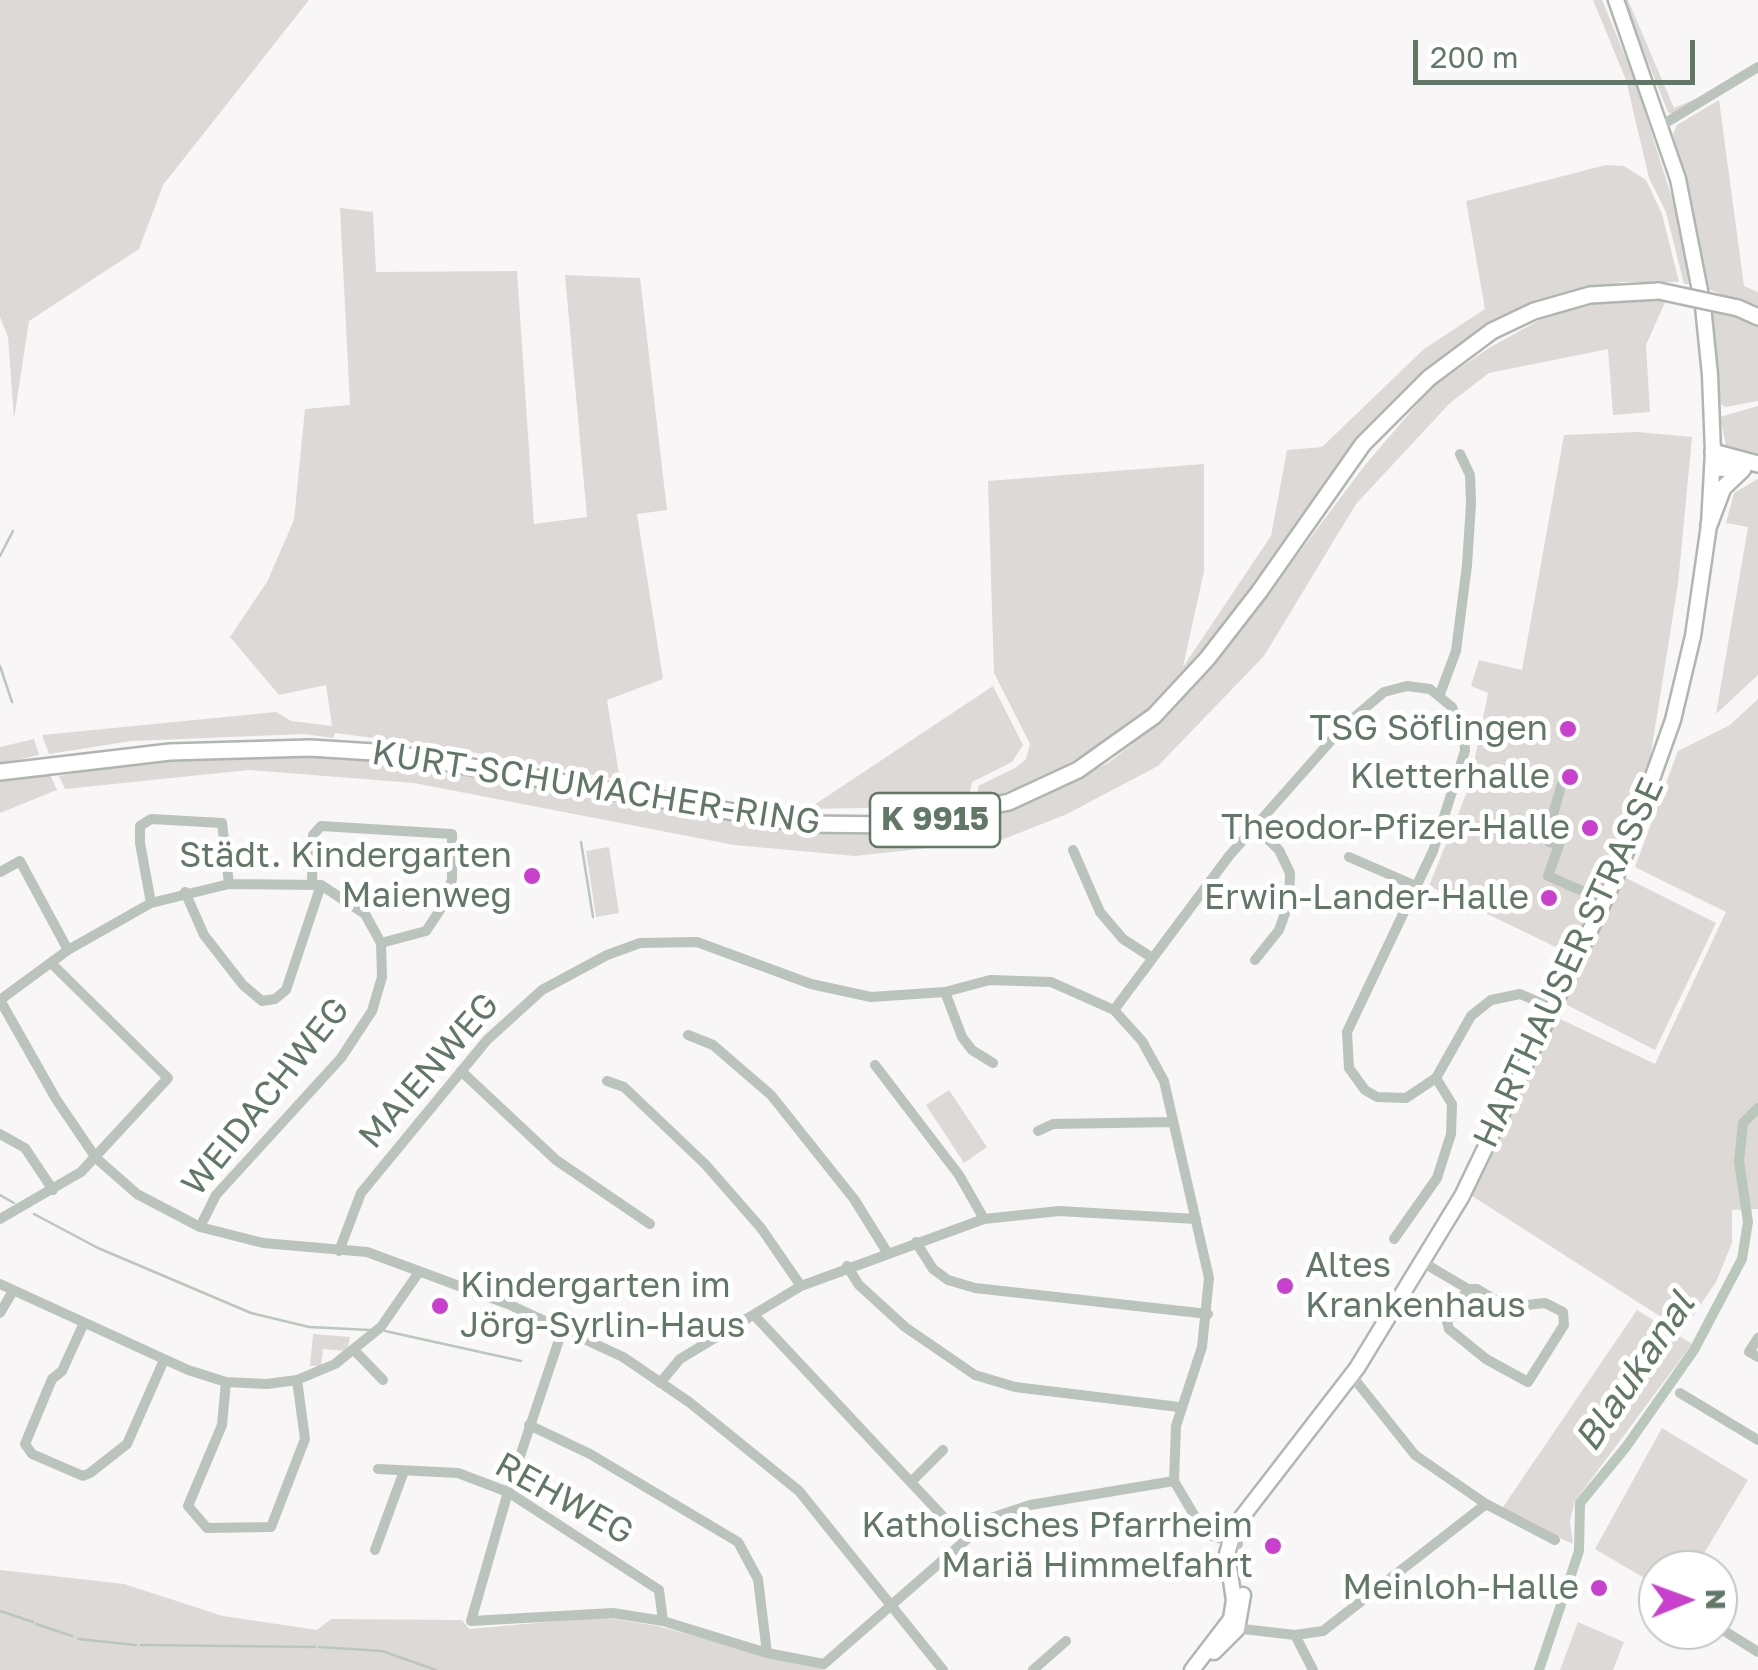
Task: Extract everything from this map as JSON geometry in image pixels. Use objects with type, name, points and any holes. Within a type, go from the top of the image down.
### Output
[{"type":"main road","name":"KURT-SCHUMACHER-RING","points":[[0,772],[170,752],[310,748],[390,753],[804,824],[898,825],[1009,802],[1078,770],[1154,716],[1249,606],[1363,444],[1429,378],[1492,331],[1534,311],[1590,294],[1659,291],[1738,308],[1758,317]]},
{"type":"main road","points":[[1713,460],[1752,467]]},
{"type":"main road","points":[[1709,525],[1723,488],[1752,467]]},
{"type":"street","name":"HARTHAUSER STRASSE","points":[[1234,1543],[1246,1514],[1352,1376],[1424,1264],[1621,866],[1666,746],[1692,636],[1709,525],[1713,460],[1703,306],[1689,228],[1662,125],[1616,0]]},
{"type":"street","points":[[1662,125],[1758,67]]},
{"type":"street","points":[[1440,694],[1456,651],[1467,565],[1472,504],[1470,475],[1460,454]]},
{"type":"street","points":[[1114,1010],[1151,957],[1256,828],[1371,701],[1407,686],[1440,694],[1459,718],[1465,751],[1452,800],[1416,886],[1347,1032],[1345,1055],[1356,1081],[1377,1097],[1406,1098],[1436,1078],[1471,1016],[1491,1000],[1520,994],[1553,1008]]},
{"type":"street","points":[[1562,783],[1548,832],[1552,834],[1549,842],[1559,844],[1548,876],[1587,893]]},
{"type":"street","points":[[151,903],[140,843],[140,826],[151,819],[222,823],[229,884]]},
{"type":"street","name":"WEIDACHWEG","points":[[185,892],[204,936],[243,984],[262,1000],[275,999],[286,990],[316,884],[313,835],[321,826],[452,834],[452,879],[446,901],[426,931],[381,942],[382,978],[372,1011],[341,1058],[216,1194],[200,1227]]},
{"type":"street","points":[[1256,828],[1286,862],[1290,902],[1279,930],[1256,960]]},
{"type":"street","points":[[1074,850],[1100,912],[1123,939],[1151,957]]},
{"type":"street","points":[[1349,857],[1416,886]]},
{"type":"street","points":[[0,872],[20,861],[68,950]]},
{"type":"street","points":[[381,942],[364,914],[316,884],[229,884],[151,903],[68,950],[0,1000],[56,1099],[96,1158],[137,1194],[200,1227],[263,1243],[343,1252],[420,1272],[563,1328],[623,1357],[799,1492],[943,1670]]},
{"type":"street","name":"MAIENWEG","points":[[343,1252],[360,1193],[487,1040],[542,990],[607,955],[640,943],[698,942],[822,987],[871,997],[945,992],[990,980],[1023,978],[1082,992],[1114,1010],[1155,1059],[1208,1261],[1208,1314],[1196,1371],[1179,1407],[1173,1449],[1174,1481]]},
{"type":"street","points":[[0,1218],[54,1190],[96,1158],[168,1078],[51,963]]},
{"type":"street","points":[[945,992],[962,1037],[972,1050],[994,1063]]},
{"type":"street","points":[[688,1035],[714,1045],[771,1095],[854,1199],[887,1252]]},
{"type":"street","points":[[875,1065],[958,1175],[984,1219]]},
{"type":"street","points":[[461,1071],[556,1160],[650,1224]]},
{"type":"street","points":[[1394,1239],[1437,1178],[1452,1134],[1452,1104],[1436,1078]]},
{"type":"street","points":[[607,1081],[624,1087],[705,1164],[760,1228],[801,1286]]},
{"type":"street","points":[[1038,1130],[1054,1124],[1173,1122]]},
{"type":"street","points":[[0,1134],[25,1148],[54,1190]]},
{"type":"street","points":[[660,1383],[680,1359],[801,1286],[984,1219],[1059,1211],[1196,1219]]},
{"type":"street","points":[[916,1242],[933,1269],[948,1280],[976,1288],[1208,1314]]},
{"type":"street","points":[[1424,1264],[1507,1307],[1545,1303],[1563,1312],[1564,1325],[1528,1382],[1486,1359],[1448,1329],[1447,1322],[1468,1289]]},
{"type":"street","points":[[847,1266],[859,1285],[905,1327],[975,1375],[1015,1387],[1179,1407]]},
{"type":"street","points":[[0,1284],[83,1325],[226,1382],[297,1380],[354,1350],[403,1300],[420,1272]]},
{"type":"street","points":[[0,1313],[13,1291]]},
{"type":"street","points":[[754,1315],[913,1480],[965,1540]]},
{"type":"street","points":[[83,1325],[62,1371],[52,1379],[25,1444],[32,1454],[66,1469],[83,1476],[126,1444],[164,1360]]},
{"type":"street","points":[[563,1328],[508,1492],[472,1622],[613,1613],[662,1621],[767,1654],[824,1664],[991,1518],[1013,1509],[1174,1481],[1200,1525],[1234,1543],[1232,1628],[1192,1670]]},
{"type":"street","points":[[1758,1338],[1749,1352],[1758,1357]]},
{"type":"street","points":[[354,1350],[383,1380]]},
{"type":"street","points":[[1352,1376],[1414,1455],[1486,1504],[1555,1540]]},
{"type":"street","points":[[226,1382],[222,1424],[188,1506],[207,1528],[271,1527],[305,1439],[297,1380]]},
{"type":"street","points":[[1680,1393],[1758,1440]]},
{"type":"street","points":[[529,1425],[590,1454],[738,1542],[758,1579],[767,1654]]},
{"type":"street","points":[[913,1480],[943,1450]]},
{"type":"street","name":"REHWEG","points":[[378,1469],[458,1473],[508,1492],[659,1590],[662,1621]]},
{"type":"street","points":[[374,1550],[404,1471]]},
{"type":"street","points":[[1232,1628],[1295,1635],[1323,1631],[1486,1504]]},
{"type":"street","points":[[1295,1635],[1313,1670]]},
{"type":"street","points":[[1033,1670],[1066,1641]]},
{"type":"shaded area","points":[[0,0],[309,0],[163,185],[139,249],[29,321],[14,419],[8,337],[0,317]]},
{"type":"shaded area","points":[[1593,0],[1602,0],[1635,80],[1676,211],[1689,284],[1684,284],[1666,212],[1649,178],[1626,80]]},
{"type":"shaded area","points":[[1623,0],[1628,0],[1674,108],[1722,88],[1672,114],[1668,112]]},
{"type":"shaded area","points":[[1719,100],[1744,286],[1758,292],[1758,309],[1708,289],[1673,134],[1677,125]]},
{"type":"shaded area","points":[[1606,165],[1624,166],[1646,180],[1662,214],[1679,282],[1621,282],[1531,303],[1488,324],[1424,371],[1356,438],[1201,654],[1148,710],[1126,729],[1043,779],[978,802],[978,786],[1015,768],[1026,759],[1030,744],[994,673],[988,481],[1204,464],[1204,571],[1183,667],[1271,536],[1287,450],[1322,447],[1424,349],[1485,309],[1466,201]]},
{"type":"shaded area","points":[[340,208],[373,212],[376,272],[517,271],[534,524],[587,517],[565,275],[640,278],[667,510],[637,514],[663,679],[607,700],[620,780],[450,748],[335,733],[333,738],[304,734],[131,741],[49,754],[42,735],[276,712],[291,721],[332,726],[326,685],[279,695],[230,637],[267,582],[294,520],[305,409],[350,405]]},
{"type":"shaded area","points":[[1666,300],[1646,345],[1650,412],[1613,415],[1608,349],[1489,373],[1450,403],[1356,504],[1264,656],[1158,766],[1065,815],[1001,840],[855,856],[734,845],[414,783],[249,770],[65,789],[59,776],[150,760],[217,756],[389,759],[710,818],[824,832],[923,831],[971,821],[1047,794],[1108,763],[1158,724],[1215,665],[1365,465],[1432,387],[1489,348],[1543,318],[1594,304]]},
{"type":"shaded area","points":[[1709,309],[1758,322],[1758,401],[1725,407],[1720,403]]},
{"type":"shaded area","points":[[1758,406],[1758,458],[1727,450],[1720,417]]},
{"type":"shaded area","name":"TSG Söflingen","points":[[1638,432],[1692,437],[1678,584],[1650,759],[1612,871],[1716,923],[1655,1050],[1565,1004],[1585,961],[1429,886],[1469,787],[1488,693],[1471,686],[1479,660],[1522,670],[1564,435]]},
{"type":"shaded area","points":[[1758,479],[1758,675],[1716,714],[1748,527],[1726,523],[1734,493]]},
{"type":"shaded area","points":[[993,686],[1023,745],[1012,762],[972,782],[969,796],[918,807],[808,809]]},
{"type":"shaded area","points":[[1758,699],[1758,1209],[1732,1210],[1732,1243],[1716,1282],[1683,1331],[1469,1194],[1556,1017],[1655,1064],[1726,912],[1635,867],[1678,751],[1730,725]]},
{"type":"shaded area","points":[[34,739],[39,755],[0,764],[0,747]]},
{"type":"shaded area","points":[[49,772],[57,790],[0,813],[0,782]]},
{"type":"shaded area","points":[[609,847],[619,913],[596,917],[586,851]]},
{"type":"shaded area","points":[[949,1090],[987,1147],[964,1163],[926,1105]]},
{"type":"shaded area","points":[[1637,1310],[1692,1344],[1575,1501],[1570,1521],[1573,1544],[1501,1510]]},
{"type":"shaded area","points":[[313,1334],[350,1337],[347,1351],[323,1349],[321,1366],[310,1366]]},
{"type":"shaded area","points":[[1662,1428],[1748,1480],[1706,1550],[1638,1550],[1638,1574],[1595,1549]]},
{"type":"shaded area","points":[[0,1570],[124,1584],[223,1616],[317,1630],[331,1619],[462,1620],[469,1629],[603,1617],[657,1626],[827,1670],[0,1670]]},
{"type":"shaded area","points":[[1578,1622],[1624,1642],[1613,1670],[1560,1670]]},
{"type":"waterway","points":[[0,556],[13,531]]},
{"type":"waterway","points":[[0,666],[12,702]]},
{"type":"waterway","points":[[581,842],[593,917]]},
{"type":"waterway","name":"Blaukanal","points":[[1539,1670],[1579,1551],[1580,1503],[1626,1447],[1694,1350],[1742,1259],[1748,1222],[1739,1161],[1743,1123],[1758,1108]]},
{"type":"waterway","points":[[0,1195],[14,1203]]},
{"type":"waterway","points":[[34,1214],[98,1248],[251,1313],[309,1327],[370,1330]]},
{"type":"waterway","points":[[385,1331],[521,1361]]},
{"type":"waterway","points":[[0,1611],[33,1622]]},
{"type":"waterway","points":[[36,1624],[72,1636]]},
{"type":"waterway","points":[[78,1639],[136,1645]]},
{"type":"waterway","points":[[141,1645],[315,1647]]},
{"type":"waterway","points":[[319,1647],[382,1651],[436,1670]]},
{"type":"place","name":"TSG Söflingen","points":[[1568,729]]},
{"type":"place","name":"Kletterhalle","points":[[1570,777]]},
{"type":"place","name":"Theodor-Pfizer-Halle","points":[[1590,828]]},
{"type":"place","name":"Städt. Kindergarten Maienweg","points":[[532,876]]},
{"type":"place","name":"Erwin-Lander-Halle","points":[[1549,898]]},
{"type":"place","name":"Altes Krankenhaus","points":[[1285,1286]]},
{"type":"place","name":"Kindergarten im Jörg-Syrlin-Haus","points":[[440,1306]]},
{"type":"place","name":"Katholisches Pfarrheim Mariä Himmelfahrt","points":[[1273,1546]]},
{"type":"place","name":"Meinloh-Halle","points":[[1599,1588]]}]
